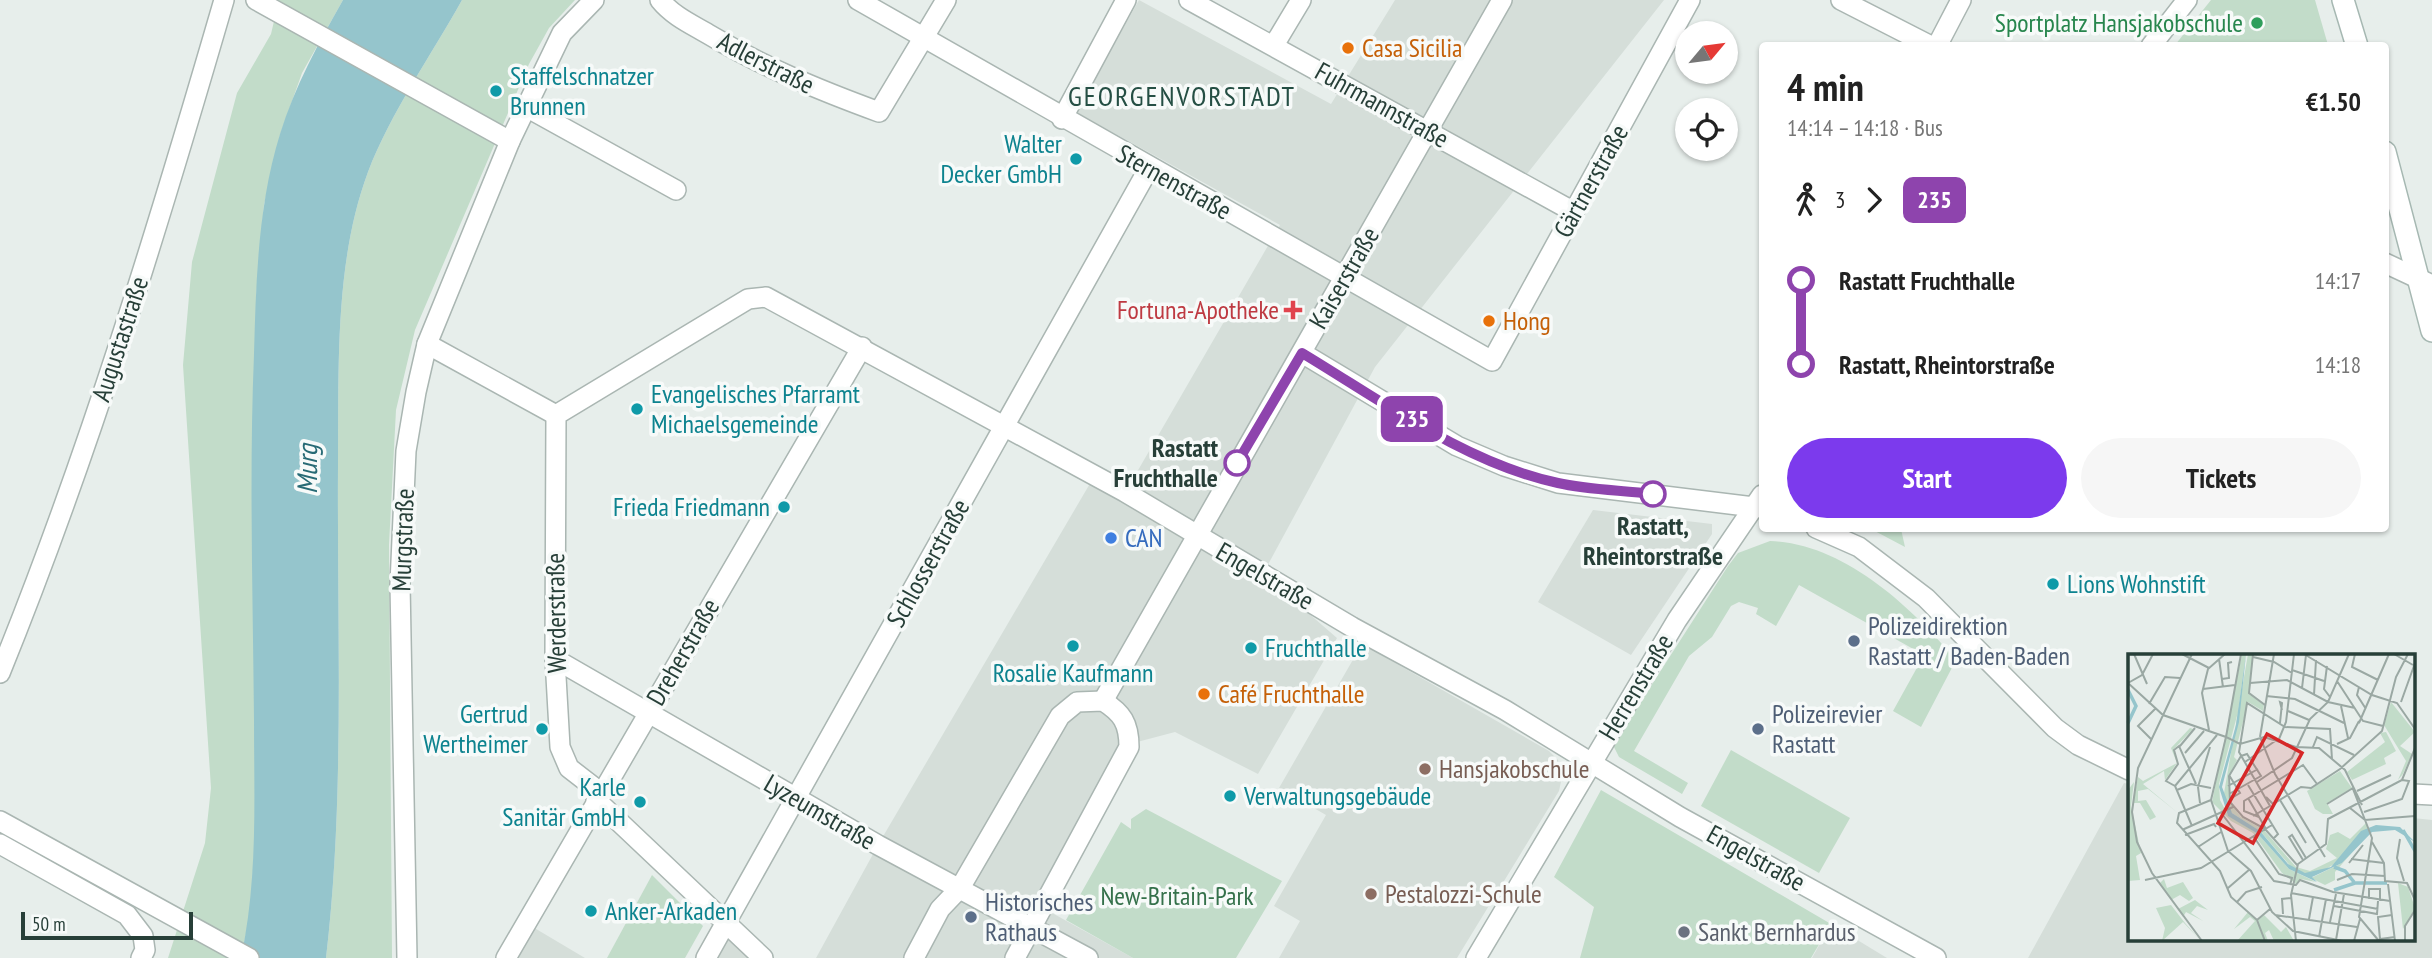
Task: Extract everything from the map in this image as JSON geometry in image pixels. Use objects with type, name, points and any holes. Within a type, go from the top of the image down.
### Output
[{"type":"street","name":"Augustastraße","points":[[0,673],[37,582],[100,401],[161,217],[224,0]]},
{"type":"street","name":"Murgstraße","points":[[407,958],[400,583],[406,451],[427,344],[510,141],[562,33],[594,0]]},
{"type":"street","name":"Adlerstraße","points":[[660,0],[669,11],[734,50],[807,86],[879,112],[922,38]]},
{"type":"street","name":"Sternenstraße","points":[[858,0],[1149,169],[1345,276],[1492,361]]},
{"type":"street","points":[[922,38],[946,0]]},
{"type":"street","points":[[1062,118],[1126,0]]},
{"type":"street","name":"Fuhrmannstraße","points":[[1189,0],[1574,212]]},
{"type":"street","points":[[1274,45],[1301,0]]},
{"type":"street","name":"Kaiserstraße","points":[[1103,701],[1195,535],[1302,353],[1502,0]]},
{"type":"street","name":"Gärtnerstraße","points":[[1492,361],[1690,0]]},
{"type":"street","points":[[1841,0],[1923,42]]},
{"type":"street","points":[[1939,42],[1961,0]]},
{"type":"street","points":[[2154,42],[2187,0]]},
{"type":"street","points":[[2343,0],[2356,42]]},
{"type":"street","points":[[262,3],[510,141]]},
{"type":"street","points":[[526,107],[676,190]]},
{"type":"street","points":[[2389,164],[2428,286],[2432,331]]},
{"type":"street","name":"Schlosserstraße","points":[[706,958],[1149,169]]},
{"type":"street","points":[[2389,265],[2428,286]]},
{"type":"street","name":"Engelstraße","points":[[555,415],[748,299],[766,297],[774,300],[1005,425],[1591,761],[1681,817],[1936,958]]},
{"type":"street","points":[[427,344],[555,415]]},
{"type":"street","name":"Dreherstraße","points":[[506,958],[862,347]]},
{"type":"street","points":[[1302,353],[1457,446],[1504,466],[1558,483],[1759,503]]},
{"type":"street","name":"Werderstraße","points":[[555,415],[555,659],[563,759],[569,768],[763,958]]},
{"type":"street","name":"Herrenstraße","points":[[1476,958],[1677,620],[1759,503]]},
{"type":"street","points":[[1825,532],[1859,547],[1926,598],[2055,728],[2078,745],[2128,770]]},
{"type":"street","name":"Lyzeumstraße","points":[[555,659],[796,799],[1088,958]]},
{"type":"street","points":[[914,958],[940,909],[960,888],[1060,716],[1077,702],[1103,701],[1124,718],[1128,728],[1129,747],[1016,958]]},
{"type":"street","points":[[2414,794],[2432,795]]},
{"type":"street","points":[[0,821],[248,958]]},
{"type":"street","points":[[0,844],[121,910],[137,926],[143,954]]},
{"type":"shaded area","points":[[1139,0],[1331,104],[1395,0],[1664,0],[1375,367],[1263,574],[1337,638],[1258,774],[1175,732],[1122,746],[1036,904],[1133,958],[816,958],[878,845],[1095,475],[1126,491],[1280,225],[1076,112]]},
{"type":"shaded area","points":[[1593,510],[1712,524],[1712,534],[1631,655],[1538,602]]},
{"type":"shaded area","name":"Hansjakobschule","points":[[1362,644],[1549,751],[1558,760],[1562,777],[1559,791],[1457,958],[1279,958],[1300,921],[1274,906],[1326,815],[1279,788]]},
{"type":"shaded area","points":[[2124,783],[2128,784],[2128,940],[2414,940],[2414,818],[2432,820],[2432,958],[2028,958]]},
{"type":"shaded area","points":[[526,923],[585,958],[506,958]]},
{"type":"shaded area","points":[[726,923],[763,958],[706,958]]},
{"type":"shaded area","points":[[1831,924],[1887,958],[1812,958]]},
{"type":"green space","points":[[279,0],[343,0],[302,73],[280,135],[264,205],[256,298],[255,842],[250,914],[241,958],[168,958],[205,843],[211,788],[183,365],[192,262],[237,93],[271,34]]},
{"type":"green space","points":[[462,0],[575,0],[549,28],[529,64],[415,330],[396,410],[389,545],[392,958],[326,958],[338,775],[338,392],[341,317],[349,243],[357,207],[377,150]]},
{"type":"green space","name":"Sportplatz Hansjakobschule","points":[[2211,0],[2315,0],[2327,42],[2177,42]]},
{"type":"green space","points":[[1877,532],[1902,532],[1905,547]]},
{"type":"green space","points":[[1770,541],[1824,553],[1874,581],[1919,619],[1956,660],[1921,727],[1893,711],[1924,655],[1799,585],[1776,626],[1756,614],[1758,608],[1739,602],[1731,606],[1712,637],[1689,656],[1634,751],[1688,783],[1682,794],[1619,757],[1613,745],[1738,553]]},
{"type":"green space","points":[[1731,750],[1850,818],[1819,873],[1701,806]]},
{"type":"green space","points":[[1601,790],[1831,924],[1811,958],[1580,958],[1594,907],[1554,877]]},
{"type":"green space","name":"New-Britain-Park","points":[[1146,809],[1282,881],[1236,958],[1133,958],[1066,920],[1121,822],[1131,829],[1131,819]]},
{"type":"green space","points":[[652,875],[703,926],[685,958],[607,958]]},
{"type":"water","name":"Murg","points":[[343,0],[462,0],[377,150],[357,207],[349,243],[341,317],[338,392],[338,775],[326,958],[241,958],[250,899],[254,839],[252,446],[260,243],[267,188],[286,116],[308,66]]},
{"type":"bus line","name":"235","points":[[1237,463],[1302,353],[1457,446],[1504,466],[1558,483],[1653,494]]},
{"type":"place","name":"Sportplatz Hansjakobschule","points":[[2257,23]]},
{"type":"place","name":"Casa Sicilia","points":[[1348,48]]},
{"type":"place","name":"Staffelschnatzer Brunnen","points":[[496,91]]},
{"type":"place","name":"Walter Decker GmbH","points":[[1076,159]]},
{"type":"place","name":"Fortuna-Apotheke","points":[[1293,310]]},
{"type":"place","name":"Hong","points":[[1489,321]]},
{"type":"place","name":"Evangelisches Pfarramt Michaelsgemeinde","points":[[637,409]]},
{"type":"place","name":"Rastatt Fruchthalle","points":[[1237,463]]},
{"type":"place","name":"Rastatt, Rheintorstraße","points":[[1653,494]]},
{"type":"place","name":"Frieda Friedmann","points":[[784,507]]},
{"type":"place","name":"CAN","points":[[1111,538]]},
{"type":"place","name":"Lions Wohnstift","points":[[2053,584]]},
{"type":"place","name":"Polizeidirektion Rastatt / Baden-Baden","points":[[1854,641]]},
{"type":"place","name":"Rosalie Kaufmann","points":[[1073,646]]},
{"type":"place","name":"Fruchthalle","points":[[1251,648]]},
{"type":"place","name":"Café Fruchthalle","points":[[1204,694]]},
{"type":"place","name":"Gertrud Wertheimer","points":[[542,729]]},
{"type":"place","name":"Polizeirevier Rastatt","points":[[1758,729]]},
{"type":"place","name":"Hansjakobschule","points":[[1425,769]]},
{"type":"place","name":"Verwaltungsgebäude","points":[[1230,796]]},
{"type":"place","name":"Karle Sanitär GmbH","points":[[640,802]]},
{"type":"place","name":"Pestalozzi-Schule","points":[[1371,894]]},
{"type":"place","name":"Anker-Arkaden","points":[[591,911]]},
{"type":"place","name":"Historisches Rathaus","points":[[971,917]]},
{"type":"place","name":"Sankt Bernhardus","points":[[1684,932]]},
{"type":"district","name":"GEORGENVORSTADT","points":[[1182,96]]}]
